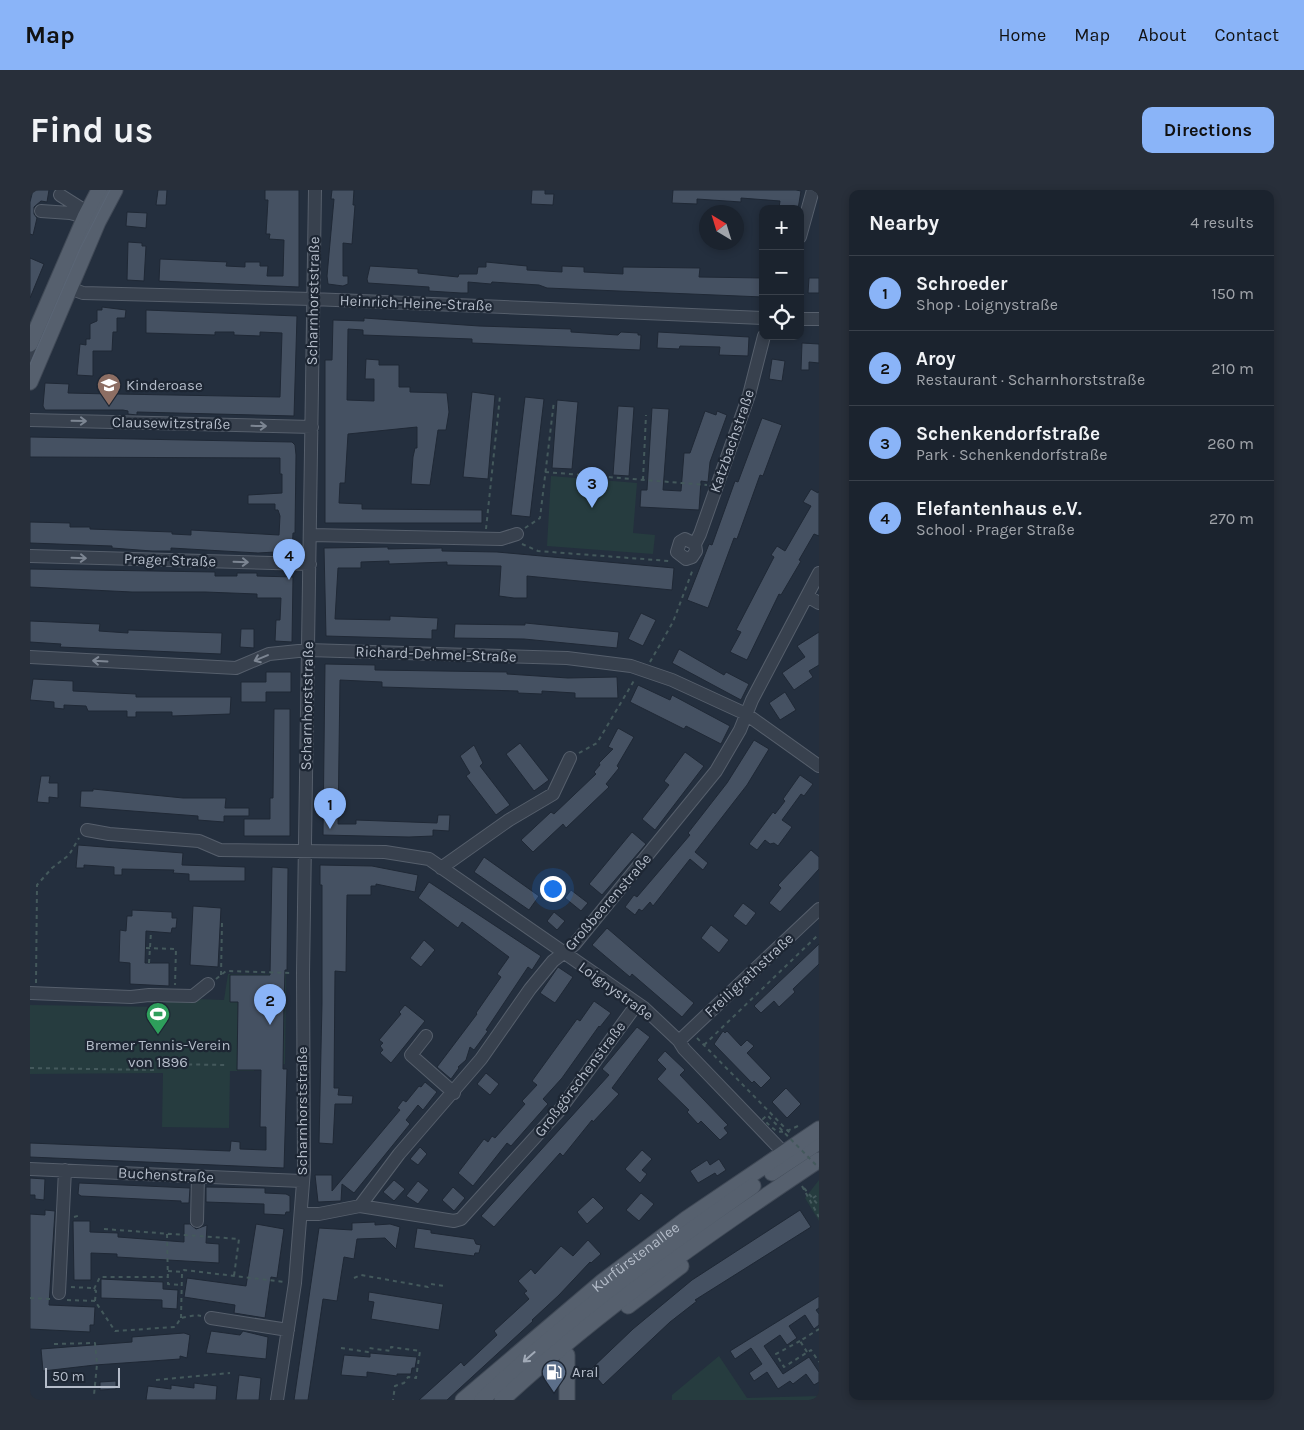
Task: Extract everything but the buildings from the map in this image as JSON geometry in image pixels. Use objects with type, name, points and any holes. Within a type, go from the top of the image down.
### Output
[{"type":"main road","points":[[32,336],[99,190]]},
{"type":"main road","points":[[30,382],[98,222],[115,190]]},
{"type":"main road","name":"Kurfürstenallee","points":[[463,1400],[603,1281],[686,1219],[819,1129]]},
{"type":"main road","name":"Kurfürstenallee","points":[[482,1400],[700,1224],[819,1142]]},
{"type":"main road","name":"Kurfürstenallee","points":[[502,1400],[597,1309],[819,1160]]},
{"type":"main road","points":[[517,1400],[567,1355],[705,1248],[819,1172]]},
{"type":"main road","points":[[567,1355],[567,1400]]},
{"type":"street","points":[[30,360],[89,223],[107,190]]},
{"type":"street","name":"Scharnhorststraße","points":[[277,1400],[294,1284],[301,1214],[304,1156],[303,973],[315,190]]},
{"type":"street","points":[[804,223],[813,190]]},
{"type":"street","points":[[60,195],[86,215]]},
{"type":"street","points":[[41,211],[86,215]]},
{"type":"street","name":"Heinrich-Heine-Straße","points":[[69,288],[83,293],[312,298],[759,318]]},
{"type":"street","points":[[804,319],[819,319]]},
{"type":"street","name":"Katzbachstraße","points":[[686,557],[696,551],[695,544],[718,486],[749,395],[763,340]]},
{"type":"street","name":"Clausewitzstraße","points":[[30,420],[312,427]]},
{"type":"street","points":[[310,536],[501,539],[517,534]]},
{"type":"street","points":[[686,557],[677,552],[680,542],[690,540],[695,544]]},
{"type":"street","name":"Prager Straße","points":[[30,556],[310,564]]},
{"type":"street","name":"Großbeerenstraße","points":[[360,1206],[399,1154],[454,1093],[481,1059],[530,989],[554,961],[574,945],[662,841],[716,771],[740,730],[746,714],[819,573]]},
{"type":"street","points":[[807,596],[819,603]]},
{"type":"street","name":"Richard-Dehmel-Straße","points":[[30,658],[236,668],[269,654],[308,650],[567,658],[644,670],[672,680],[746,714],[819,766]]},
{"type":"street","points":[[441,868],[509,820],[553,794],[570,758]]},
{"type":"street","name":"Loignystraße","points":[[87,830],[109,834],[199,841],[220,850],[385,852],[429,859],[637,1004],[680,1041],[684,1049],[784,1153]]},
{"type":"street","name":"Freiligrathstraße","points":[[680,1041],[819,909]]},
{"type":"street","points":[[33,993],[131,997],[193,996],[208,984]]},
{"type":"street","name":"Großgörschenstraße","points":[[360,1206],[454,1221],[461,1219],[559,1111],[637,1004]]},
{"type":"street","points":[[426,1036],[411,1055],[454,1093]]},
{"type":"street","name":"Buchenstraße","points":[[30,1169],[302,1181]]},
{"type":"street","points":[[63,1290],[65,1170]]},
{"type":"street","points":[[197,1221],[198,1176]]},
{"type":"street","points":[[301,1214],[319,1214],[360,1206]]},
{"type":"street","points":[[211,1318],[288,1330]]},
{"type":"path","points":[[485,539],[500,396]]},
{"type":"path","points":[[554,401],[540,518],[517,534],[523,546],[538,551],[670,561],[686,557],[694,566],[674,622],[653,659],[631,683],[597,743],[570,758]]},
{"type":"path","points":[[643,480],[646,415]]},
{"type":"path","points":[[545,472],[718,486]]},
{"type":"path","points":[[33,993],[37,885],[52,868],[69,856],[79,836],[87,830]]},
{"type":"path","points":[[221,975],[222,923]]},
{"type":"path","points":[[149,963],[151,932]]},
{"type":"path","points":[[704,1045],[819,934]]},
{"type":"path","points":[[146,948],[176,949],[174,995]]},
{"type":"path","points":[[208,984],[226,971],[303,973]]},
{"type":"path","points":[[30,1068],[155,1070],[164,1064],[227,1065]]},
{"type":"path","points":[[800,1125],[791,1130],[783,1133],[776,1132],[763,1118],[768,1114],[780,1128],[787,1135],[819,1168]]},
{"type":"path","points":[[801,1184],[819,1206]]},
{"type":"path","points":[[801,1184],[819,1216]]},
{"type":"path","points":[[813,1198],[819,1194]]},
{"type":"path","points":[[104,1229],[239,1239],[234,1276]]},
{"type":"path","points":[[167,1234],[168,1284],[181,1286]]},
{"type":"path","points":[[168,1271],[182,1272],[184,1270],[294,1284]]},
{"type":"path","points":[[168,1277],[100,1278],[94,1289],[95,1301],[115,1331],[174,1328],[181,1318],[182,1272]]},
{"type":"path","points":[[354,1278],[361,1275],[428,1287],[431,1284],[444,1286]]},
{"type":"path","points":[[63,1290],[94,1289]]},
{"type":"path","points":[[181,1318],[196,1315],[211,1318]]},
{"type":"path","points":[[819,1329],[776,1354],[784,1367],[811,1350],[819,1362]]},
{"type":"path","points":[[800,1340],[807,1352]]},
{"type":"path","points":[[54,1344],[96,1343],[97,1364],[94,1395]]},
{"type":"path","points":[[410,1350],[411,1346]]},
{"type":"path","points":[[341,1348],[368,1352],[369,1348],[391,1351],[391,1347],[420,1351],[416,1378],[408,1377],[404,1383],[395,1386],[393,1400]]},
{"type":"path","points":[[156,1380],[230,1373]]},
{"type":"green space","points":[[551,476],[637,483],[633,533],[655,535],[653,554],[547,546]]},
{"type":"green space","name":"Bremer Tennis-Verein von 1896","points":[[228,974],[286,974],[285,1064],[255,1064],[254,1071],[230,1071],[229,1128],[162,1127],[163,1073],[30,1074],[30,1005],[165,1007],[166,998],[224,1000]]},
{"type":"green space","points":[[819,1180],[819,1221],[805,1198]]},
{"type":"green space","points":[[719,1356],[747,1398],[819,1396],[819,1400],[672,1400],[672,1395]]},
{"type":"tram line","points":[[30,365],[80,249],[110,190]]},
{"type":"place","name":"Kinderoase","points":[[109,406]]},
{"type":"place","name":"Schenkendorfstraße","points":[[592,508]]},
{"type":"place","name":"Elefantenhaus e.V.","points":[[289,580]]},
{"type":"place","name":"Schroeder","points":[[330,829]]},
{"type":"place","name":"Aroy","points":[[270,1025]]},
{"type":"place","name":"Bremer Tennis-Verein von 1896","points":[[158,1035]]},
{"type":"place","name":"Aral","points":[[554,1393]]}]
